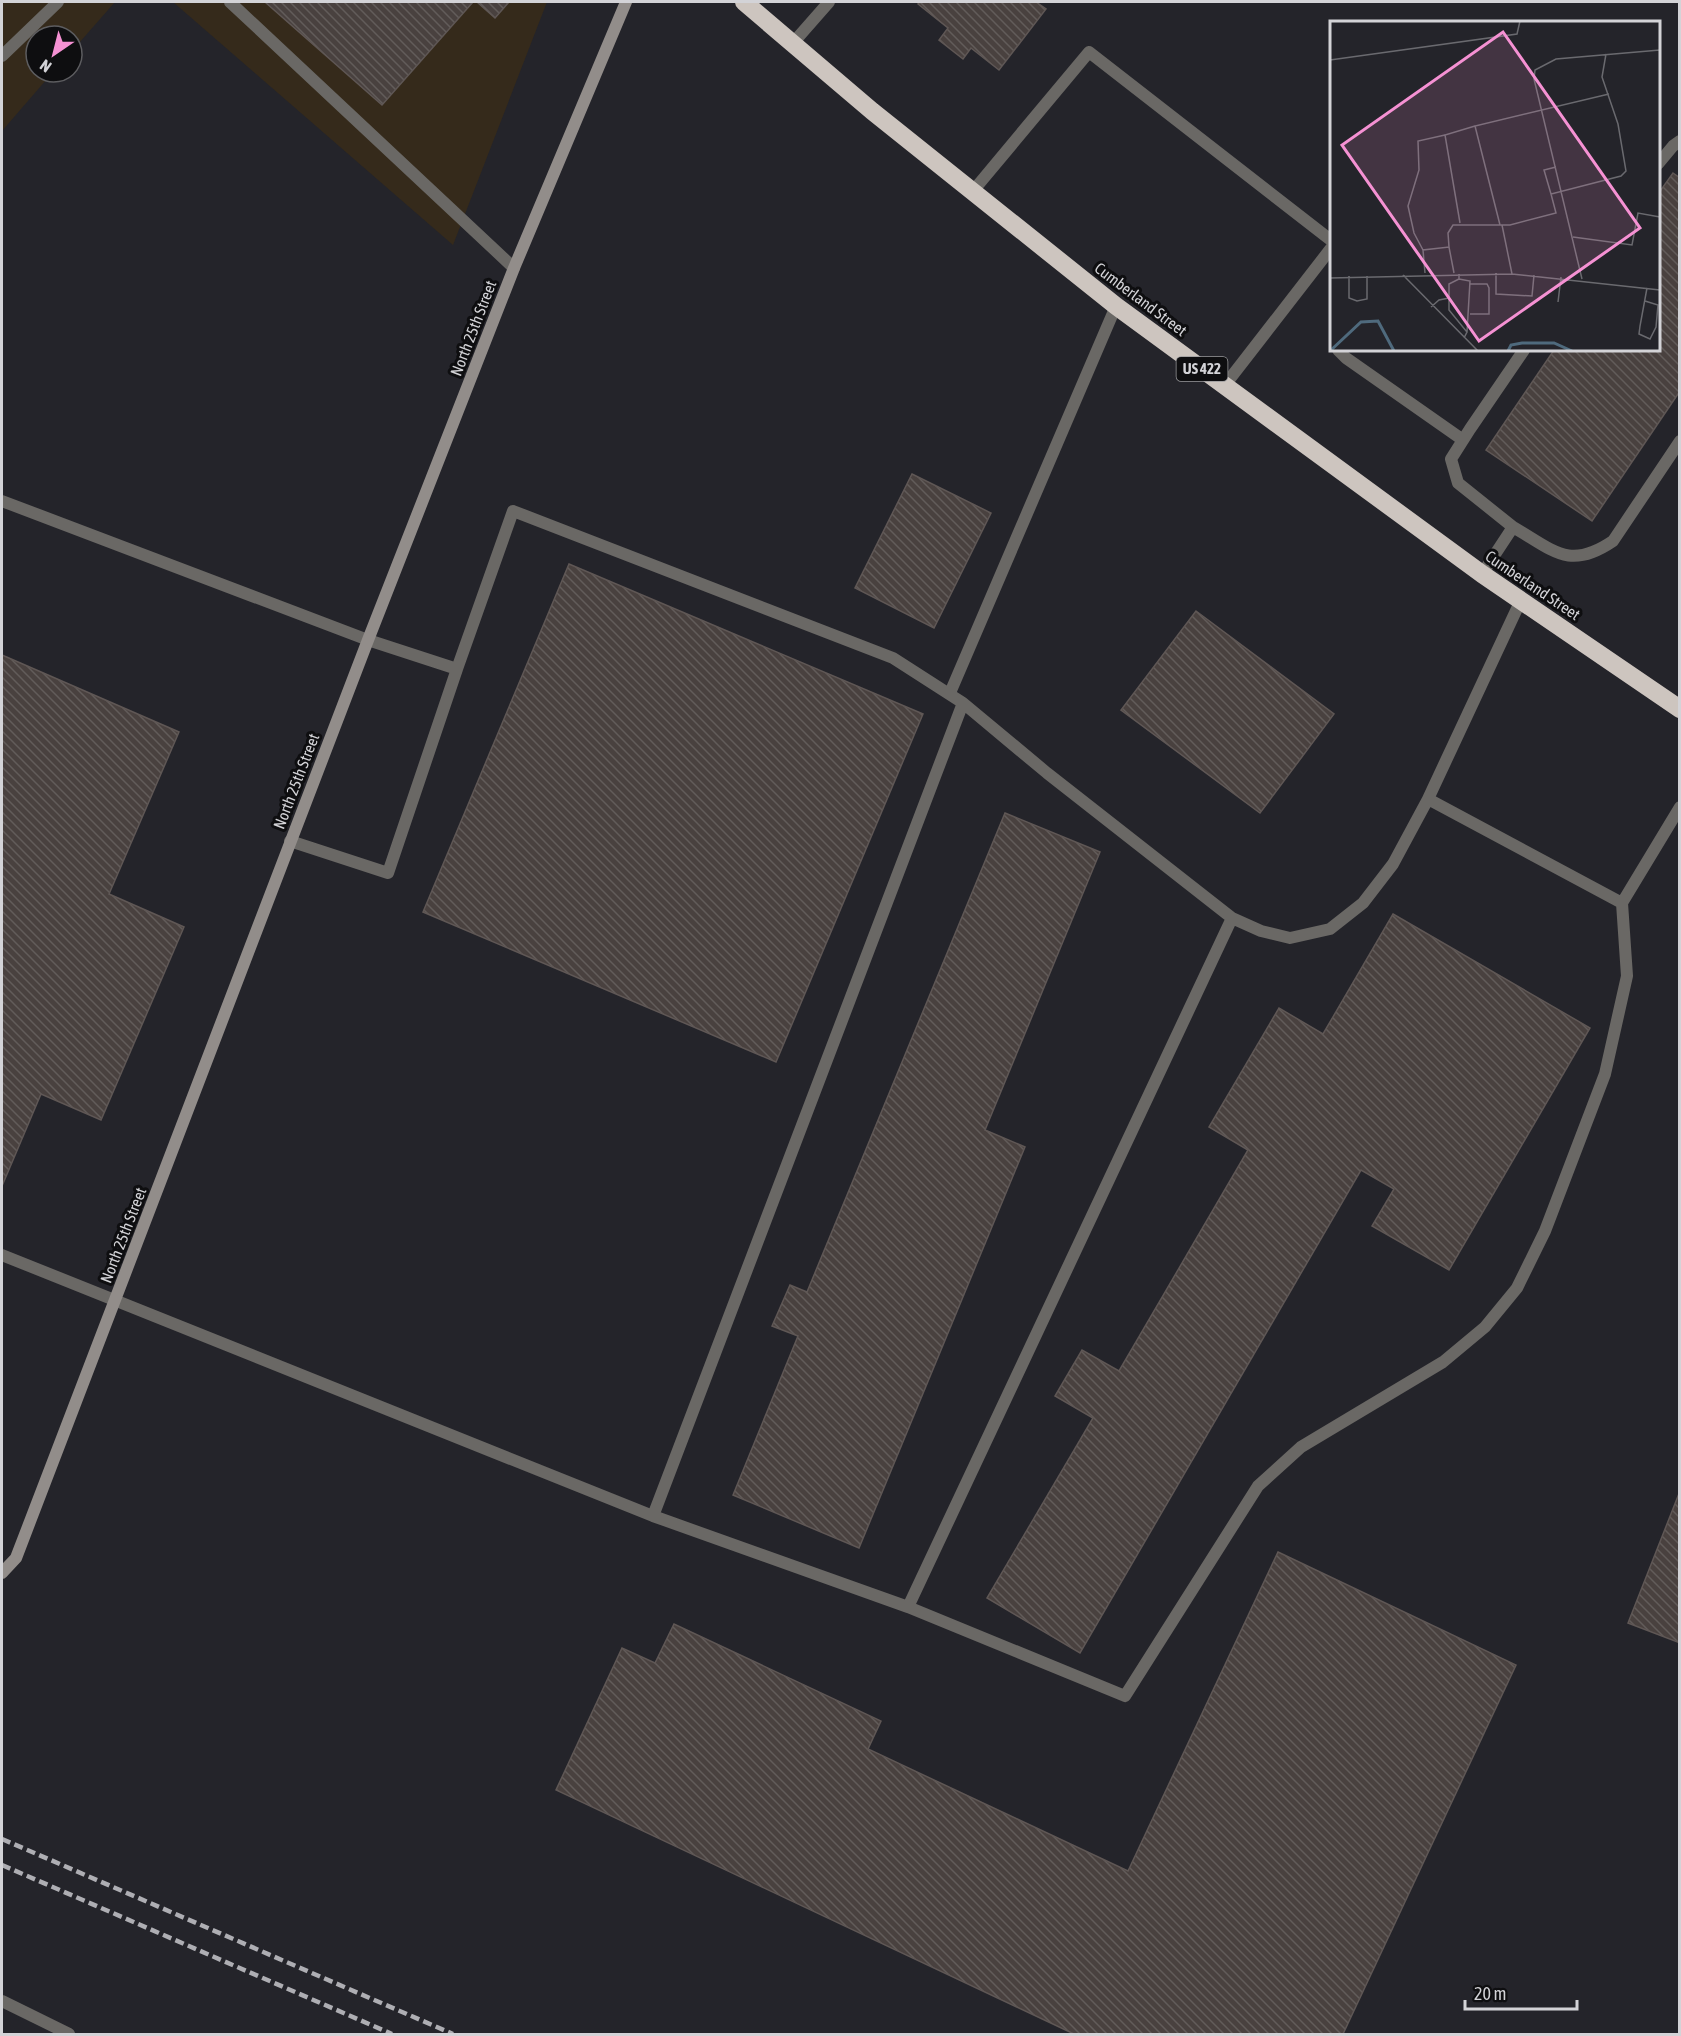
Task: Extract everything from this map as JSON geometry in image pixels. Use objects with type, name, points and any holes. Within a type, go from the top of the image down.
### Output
[{"type":"highway","name":"Cumberland Street","points":[[744,2],[872,111],[1116,306],[1482,574],[1680,709]]},
{"type":"street","name":"North 25th Street","points":[[2,1573],[16,1558],[368,640],[514,268],[626,2]]},
{"type":"lane","points":[[2,56],[58,2]]},
{"type":"lane","points":[[230,2],[514,268]]},
{"type":"lane","points":[[793,43],[829,2]]},
{"type":"lane","points":[[973,191],[1089,52],[1330,239]]},
{"type":"lane","points":[[1660,163],[1680,141]]},
{"type":"lane","points":[[1225,385],[1330,250]]},
{"type":"lane","points":[[950,693],[1116,306]]},
{"type":"lane","points":[[1339,351],[1463,440]]},
{"type":"lane","points":[[1523,351],[1451,459],[1458,483],[1513,527],[1561,555],[1572,558],[1598,551],[1613,541],[1678,445]]},
{"type":"lane","points":[[2,501],[368,640],[457,669]]},
{"type":"lane","points":[[290,841],[387,873],[513,511],[893,658],[950,693],[1047,773],[1233,918],[1261,931],[1290,938],[1330,929],[1363,903],[1393,864],[1428,799],[1521,600]]},
{"type":"lane","points":[[1482,574],[1513,527]]},
{"type":"lane","points":[[653,1516],[963,703]]},
{"type":"lane","points":[[1428,799],[1622,903]]},
{"type":"lane","points":[[2,1256],[653,1516],[908,1607],[1125,1696],[1258,1486],[1301,1448],[1443,1362],[1485,1327],[1517,1288],[1545,1230],[1605,1074],[1627,976],[1622,903],[1680,807]]},
{"type":"lane","points":[[908,1607],[1233,918]]},
{"type":"lane","points":[[2,2001],[69,2034]]},
{"type":"shaded area","points":[[2,2],[115,2],[84,37],[84,24],[24,24],[24,84],[43,84],[2,131]]},
{"type":"shaded area","points":[[173,2],[547,2],[453,245]]},
{"type":"building","points":[[265,2],[473,2],[382,105]]},
{"type":"building","points":[[477,2],[509,2],[495,18]]},
{"type":"building","points":[[920,2],[1036,2],[1046,9],[999,70],[971,48],[963,59],[939,40],[948,28],[918,4]]},
{"type":"building","points":[[1673,173],[1680,178],[1680,391],[1592,521],[1486,450],[1553,351],[1660,351],[1660,191]]},
{"type":"building","points":[[912,474],[991,513],[934,628],[855,588]]},
{"type":"building","points":[[569,564],[923,714],[776,1062],[423,912]]},
{"type":"building","points":[[1196,611],[1334,714],[1260,813],[1121,710]]},
{"type":"building","points":[[2,655],[179,732],[109,894],[184,927],[101,1120],[41,1094],[2,1186]]},
{"type":"building","points":[[1005,813],[1100,852],[985,1130],[1025,1147],[859,1548],[733,1495],[798,1336],[772,1326],[790,1285],[807,1292]]},
{"type":"building","points":[[1393,914],[1590,1028],[1449,1270],[1372,1226],[1394,1189],[1361,1170],[1080,1653],[987,1598],[1093,1418],[1055,1396],[1082,1350],[1119,1371],[1248,1150],[1209,1127],[1279,1008],[1323,1034]]},
{"type":"building","points":[[1680,1491],[1680,1643],[1628,1623]]},
{"type":"building","points":[[1278,1552],[1516,1665],[1343,2034],[1074,2034],[556,1790],[622,1648],[655,1663],[674,1624],[881,1721],[868,1749],[1128,1871]]},
{"type":"railway","points":[[2,1839],[453,2034]]},
{"type":"railway","points":[[2,1865],[392,2034]]}]
